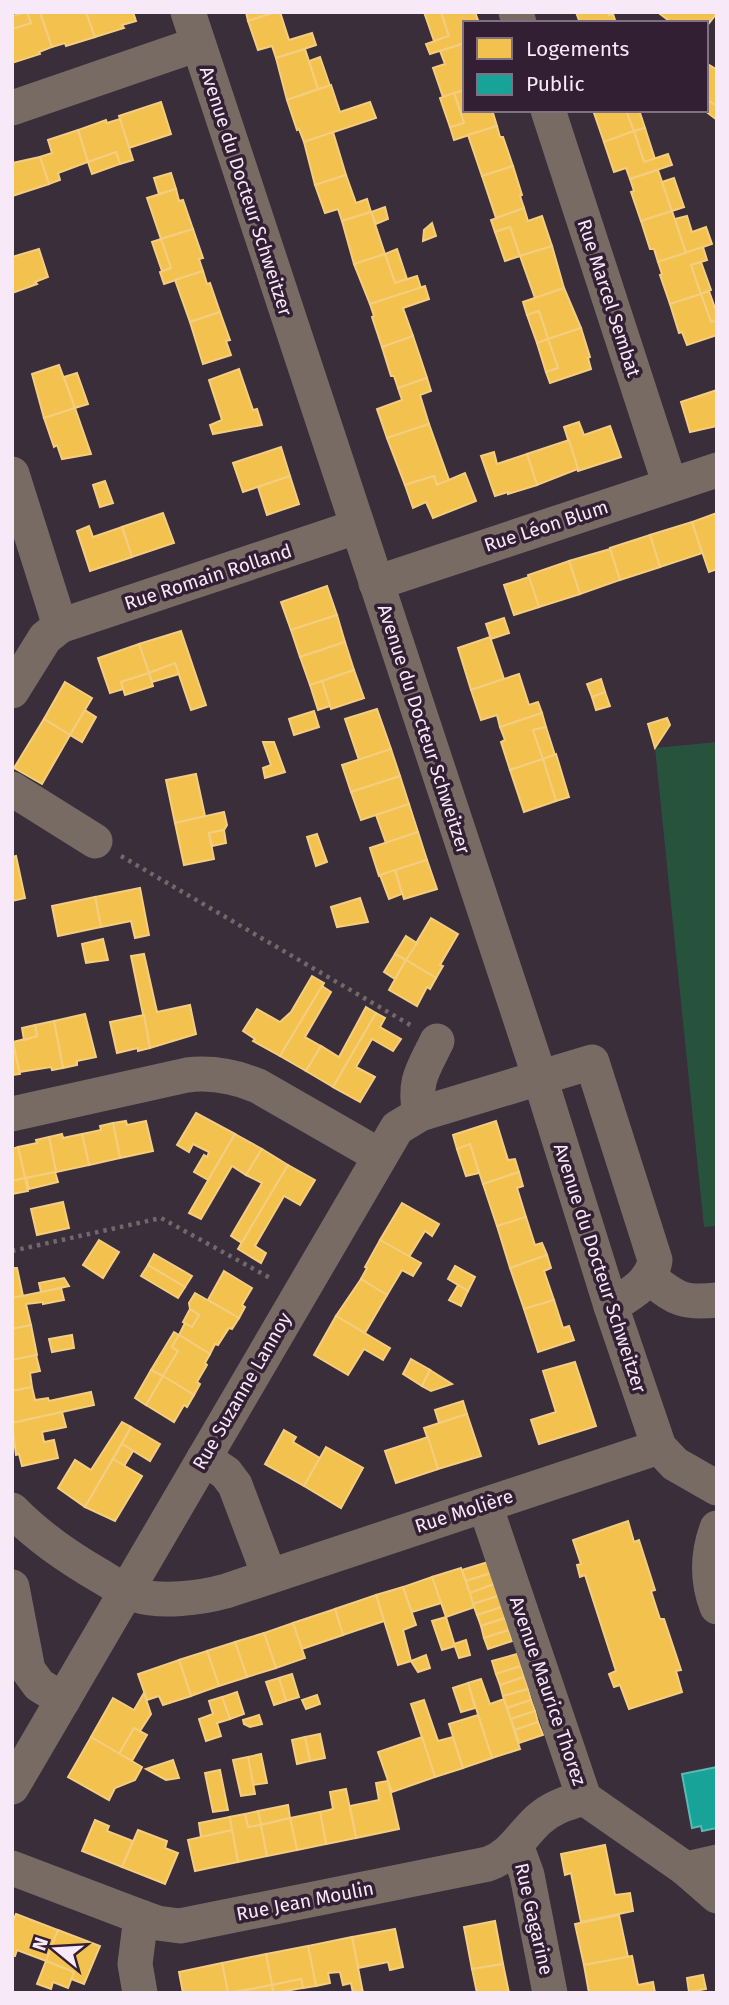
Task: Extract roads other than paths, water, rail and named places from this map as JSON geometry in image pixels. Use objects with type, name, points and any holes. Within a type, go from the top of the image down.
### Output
[{"type":"street","points":[[12,108],[193,28]]},
{"type":"street","name":"Avenue du Docteur Schweitzer","points":[[193,28],[659,1447]]},
{"type":"street","name":"Rue Marcel Sembat","points":[[549,112],[670,485]]},
{"type":"street","name":"Rue Léon Blum","points":[[376,583],[717,470]]},
{"type":"street","points":[[12,474],[60,626]]},
{"type":"street","name":"Rue Romain Rolland","points":[[12,691],[45,638],[60,626],[356,527]]},
{"type":"street","points":[[12,789],[95,841]]},
{"type":"street","points":[[420,1114],[416,1095],[418,1084],[437,1041]]},
{"type":"street","name":"Rue Suzanne Lannoy","points":[[12,1787],[397,1128],[420,1114],[592,1062],[653,1251],[654,1268],[648,1278]]},
{"type":"street","points":[[12,1114],[187,1075],[216,1074],[258,1086],[380,1156]]},
{"type":"street","points":[[611,1306],[633,1292],[648,1278],[687,1301],[717,1300]]},
{"type":"street","points":[[659,1447],[676,1464],[717,1489]]},
{"type":"street","name":"Rue Molière","points":[[126,1591],[150,1597],[194,1598],[226,1591],[659,1447]]},
{"type":"street","points":[[204,1458],[226,1474],[235,1485],[269,1575]]},
{"type":"street","name":"Avenue Maurice Thorez","points":[[485,1505],[584,1798],[702,1866],[717,1896]]},
{"type":"street","points":[[12,1510],[56,1549],[126,1591]]},
{"type":"street","points":[[717,1528],[712,1544],[709,1574],[717,1607]]},
{"type":"street","points":[[12,1587],[28,1670],[39,1685],[63,1700]]},
{"type":"street","name":"Rue Jean Moulin","points":[[12,1868],[157,1923],[180,1926],[488,1864],[506,1855],[540,1818],[550,1811],[562,1804],[584,1798]]},
{"type":"street","name":"Rue Gagarine","points":[[516,1845],[527,1875],[550,1993]]},
{"type":"street","points":[[140,1993],[135,1965],[141,1917]]}]
